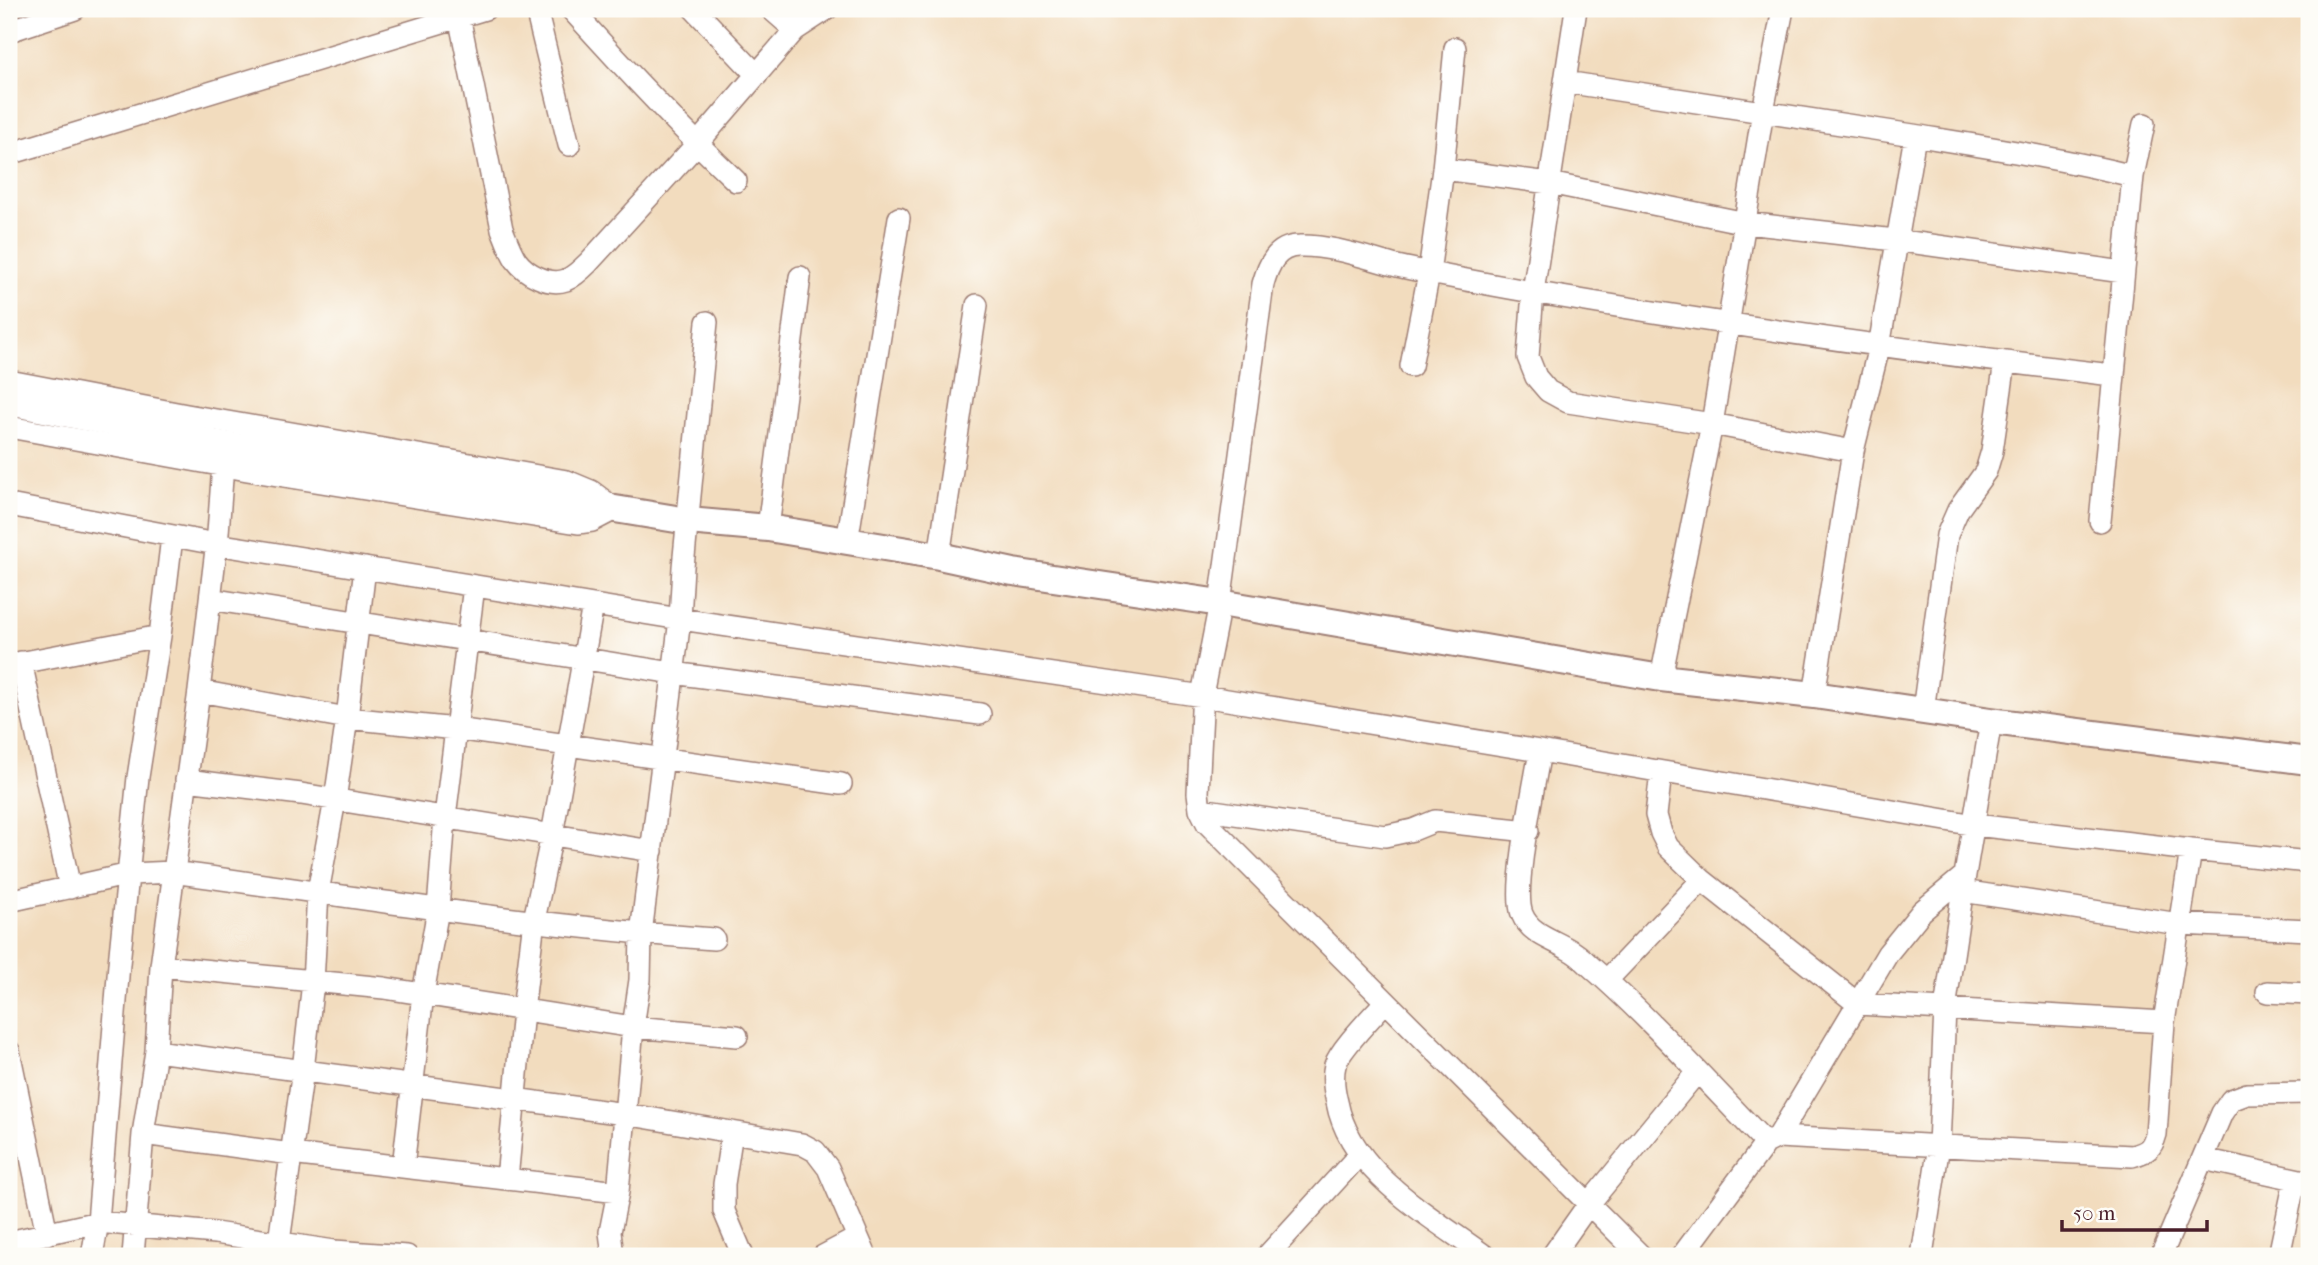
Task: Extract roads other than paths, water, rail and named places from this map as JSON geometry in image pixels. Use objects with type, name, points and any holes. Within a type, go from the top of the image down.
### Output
[{"type":"street","points":[[9,32],[75,9]]},
{"type":"street","points":[[9,154],[485,9]]},
{"type":"street","points":[[536,9],[569,145]]},
{"type":"street","points":[[571,9],[622,66],[736,181]]},
{"type":"street","points":[[694,9],[757,75]]},
{"type":"street","points":[[771,9],[795,30]]},
{"type":"street","points":[[460,16],[502,229],[514,258],[525,270],[544,280],[563,281],[576,274],[697,144],[795,30],[827,9]]},
{"type":"street","points":[[1576,9],[1533,292],[1528,358],[1536,376],[1548,391],[1568,402],[1712,424],[1853,452]]},
{"type":"street","points":[[1661,678],[1712,424],[1763,111],[1783,9]]},
{"type":"street","points":[[1411,366],[1429,273],[1455,48]]},
{"type":"street","points":[[1565,82],[2053,158],[2133,176]]},
{"type":"street","points":[[2100,521],[2133,176],[2144,124]]},
{"type":"street","points":[[1814,695],[1853,452],[1879,347],[1895,240],[1915,136]]},
{"type":"street","points":[[1443,169],[1549,183],[1745,223],[1895,240],[2123,272]]},
{"type":"street","points":[[847,542],[899,218]]},
{"type":"street","points":[[1641,1256],[1207,823],[1200,809],[1198,793],[1203,693],[1220,603],[1263,284],[1269,263],[1282,251],[1296,245],[1320,247],[1429,273],[1533,292],[1879,347],[2112,375]]},
{"type":"street","points":[[768,528],[800,277]]},
{"type":"street","points":[[939,556],[977,305]]},
{"type":"street","points":[[613,1256],[610,1232],[618,1192],[632,1027],[640,980],[641,934],[681,614],[683,567],[707,322]]},
{"type":"street","points":[[1923,711],[1947,535],[1958,510],[1986,471],[1992,451],[2005,362]]},
{"type":"street","points":[[9,381],[566,481],[591,491],[615,509]]},
{"type":"street","points":[[9,402],[214,443],[688,521],[768,528],[939,556],[1013,572],[1220,603],[1661,678],[1814,695],[1991,721],[2309,761]]},
{"type":"street","points":[[9,427],[578,523],[592,521],[615,509]]},
{"type":"street","points":[[92,1256],[117,1224],[144,1134],[156,1051],[169,872],[199,691],[223,465]]},
{"type":"street","points":[[9,505],[172,537],[217,539],[474,586],[593,605],[681,614],[1203,693],[1661,772],[1976,816],[2191,850],[2309,862]]},
{"type":"street","points":[[133,1256],[117,1224],[119,964],[135,874],[138,777],[172,537]]},
{"type":"street","points":[[277,1249],[303,1070],[313,982],[318,892],[347,718],[365,568]]},
{"type":"street","points":[[402,1167],[423,995],[438,909],[445,817],[474,586]]},
{"type":"street","points":[[210,599],[673,673],[980,714]]},
{"type":"street","points":[[507,1179],[534,920],[593,605]]},
{"type":"street","points":[[70,888],[15,664],[160,636]]},
{"type":"street","points":[[199,691],[347,718],[456,729],[841,784]]},
{"type":"street","points":[[1922,1256],[1939,1145],[1945,1009],[1991,721]]},
{"type":"street","points":[[1540,751],[1520,894],[1522,915],[1532,929],[1546,939],[1569,949],[1607,980],[1697,1072],[1772,1140],[1939,1145],[2132,1156],[2145,1153],[2153,1146],[2156,1134],[2164,1022],[2191,850]]},
{"type":"street","points":[[1661,772],[1656,815],[1668,847],[1702,880],[1858,1004],[2164,1022]]},
{"type":"street","points":[[186,780],[335,800],[652,851]]},
{"type":"street","points":[[1200,809],[1385,836],[1400,834],[1435,821],[1528,831]]},
{"type":"street","points":[[9,901],[135,874],[169,872],[641,934],[714,939]]},
{"type":"street","points":[[1607,980],[1702,880]]},
{"type":"street","points":[[1682,1256],[1772,1140],[1888,953],[1922,911],[1964,883],[2179,924],[2309,930]]},
{"type":"street","points":[[161,966],[384,988],[632,1027],[737,1035]]},
{"type":"street","points":[[2267,992],[2309,995]]},
{"type":"street","points":[[1385,1002],[1335,1063],[1333,1083],[1340,1121],[1360,1154],[1382,1180],[1486,1256]]},
{"type":"street","points":[[9,1051],[47,1234]]},
{"type":"street","points":[[156,1051],[625,1114],[803,1144],[815,1151],[828,1168],[862,1247],[822,1256]]},
{"type":"street","points":[[1552,1256],[1588,1205],[1697,1072]]},
{"type":"street","points":[[2161,1256],[2222,1113],[2231,1100],[2247,1094],[2309,1093]]},
{"type":"street","points":[[733,1132],[724,1184],[724,1211],[743,1256]]},
{"type":"street","points":[[144,1134],[618,1192]]},
{"type":"street","points":[[1266,1256],[1360,1154]]},
{"type":"street","points":[[2203,1159],[2302,1181],[2279,1256]]},
{"type":"street","points":[[9,1242],[117,1224],[277,1249],[407,1256]]}]
